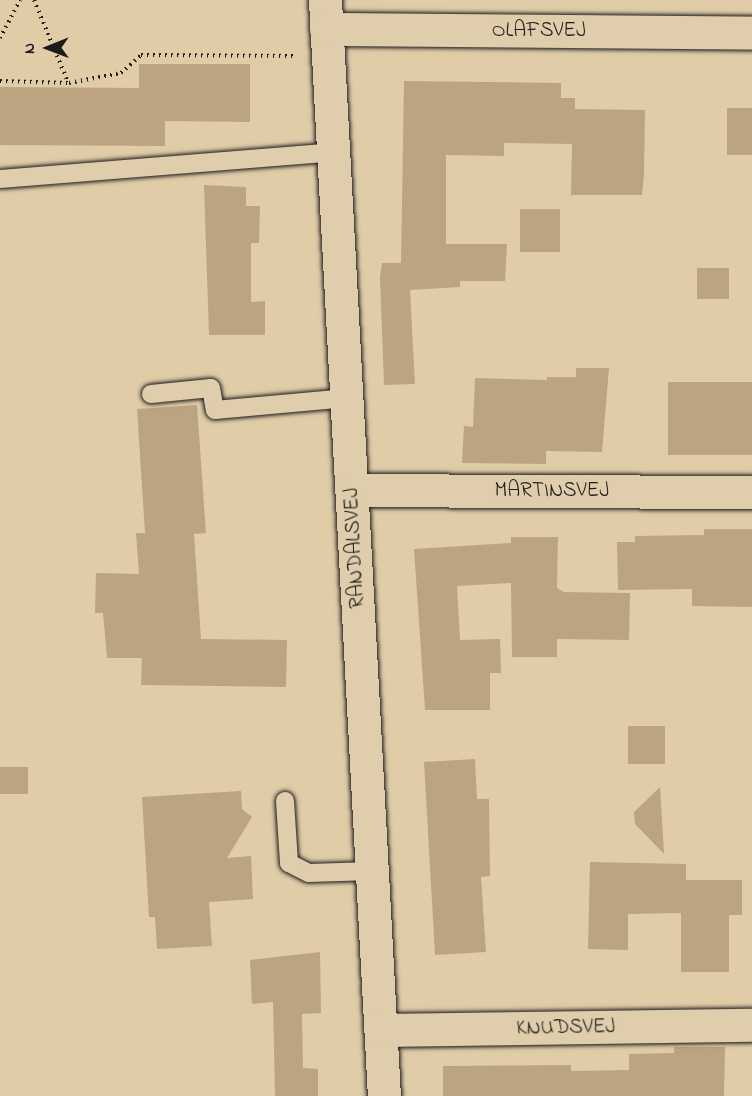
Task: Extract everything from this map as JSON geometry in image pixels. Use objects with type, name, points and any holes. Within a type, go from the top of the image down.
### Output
[{"type":"street","name":"OLAFSVEJ","points":[[326,28],[752,33]]},
{"type":"street","name":"RANDALSVEJ","points":[[326,28],[384,1096]]},
{"type":"street","name":"MARTINSVEJ","points":[[352,490],[752,492]]},
{"type":"street","name":"KNUDSVEJ","points":[[381,1030],[752,1025]]},
{"type":"lane","points":[[0,179],[334,152]]},
{"type":"lane","points":[[151,394],[211,388],[215,410],[347,398]]},
{"type":"lane","points":[[285,801],[289,863],[309,873],[372,871]]},
{"type":"path","points":[[0,38],[20,0]]},
{"type":"path","points":[[34,0],[69,83]]},
{"type":"path","points":[[0,81],[69,83],[121,73],[141,55],[326,28]]},
{"type":"building","points":[[139,64],[250,64],[250,122],[165,121],[165,146],[0,145],[0,87],[139,88]]},
{"type":"building","points":[[404,81],[561,83],[561,98],[575,98],[575,109],[645,110],[644,175],[642,195],[571,195],[572,144],[504,143],[504,156],[446,155],[446,244],[507,244],[505,281],[460,281],[460,287],[410,290],[415,384],[384,385],[380,277],[382,263],[401,263]]},
{"type":"building","points":[[727,108],[752,108],[752,155],[727,155]]},
{"type":"building","points":[[204,185],[246,187],[246,206],[260,206],[259,243],[251,243],[251,302],[265,301],[265,335],[209,335]]},
{"type":"building","points":[[520,209],[560,209],[560,252],[520,252]]},
{"type":"building","points":[[697,268],[729,268],[729,299],[697,299]]},
{"type":"building","points":[[576,368],[609,368],[602,452],[546,451],[546,464],[462,463],[464,426],[473,427],[475,378],[547,380],[547,377],[576,377]]},
{"type":"building","points":[[668,382],[752,382],[752,455],[668,455]]},
{"type":"building","points":[[197,405],[206,533],[194,534],[201,639],[287,640],[286,687],[141,685],[142,658],[107,658],[103,613],[95,613],[96,573],[139,574],[136,533],[145,533],[137,409]]},
{"type":"building","points":[[704,529],[752,529],[752,607],[692,606],[692,589],[618,590],[617,542],[635,542],[635,536],[704,535]]},
{"type":"building","points":[[511,537],[558,537],[557,588],[564,592],[630,593],[629,640],[557,639],[557,657],[512,657],[511,583],[457,586],[460,640],[500,639],[501,673],[490,673],[490,710],[425,710],[414,549],[511,543]]},
{"type":"building","points":[[628,726],[665,726],[665,764],[628,764]]},
{"type":"building","points":[[475,759],[477,799],[489,799],[490,876],[481,877],[486,952],[435,955],[424,762]]},
{"type":"building","points":[[0,767],[28,767],[28,794],[0,794]]},
{"type":"building","points":[[660,787],[664,854],[635,824],[634,812]]},
{"type":"building","points":[[241,791],[242,809],[252,817],[227,858],[251,856],[253,899],[209,902],[212,946],[157,949],[155,917],[149,917],[142,797]]},
{"type":"building","points":[[590,862],[686,864],[686,880],[742,880],[742,915],[729,915],[729,972],[681,972],[681,913],[628,914],[628,950],[588,949]]},
{"type":"building","points":[[320,952],[321,1013],[302,1014],[303,1068],[318,1069],[318,1096],[275,1096],[273,1002],[252,1004],[250,960]]},
{"type":"building","points":[[674,1047],[725,1047],[724,1096],[443,1096],[443,1066],[571,1065],[571,1071],[629,1070],[629,1054],[674,1053]]}]
